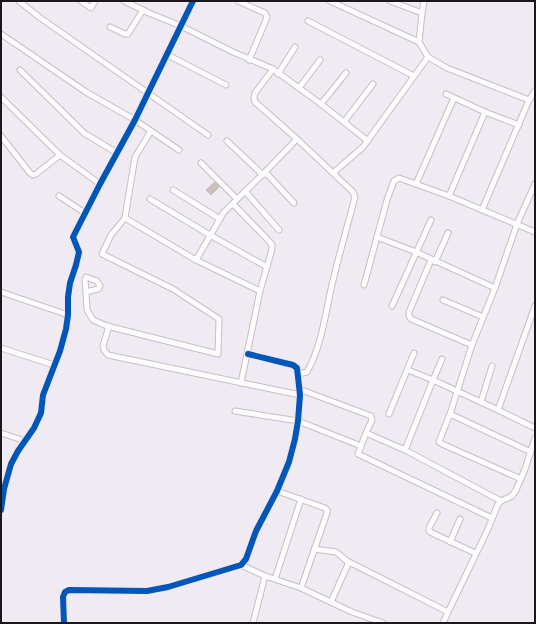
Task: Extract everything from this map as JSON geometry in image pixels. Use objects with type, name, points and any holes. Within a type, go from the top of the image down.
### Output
[{"type":"street","points":[[19,1],[39,17],[208,135]]},
{"type":"street","points":[[81,1],[91,8],[95,1]]},
{"type":"street","points":[[124,1],[180,26],[249,60],[273,69],[322,104],[368,141]]},
{"type":"street","points":[[1,510],[4,488],[11,464],[34,428],[41,413],[42,394],[60,351],[66,329],[70,283],[79,252],[73,237],[135,120],[192,1]]},
{"type":"street","points":[[238,1],[264,13],[267,17],[249,60]]},
{"type":"street","points":[[330,1],[419,42],[428,57],[447,68],[529,100]]},
{"type":"street","points":[[390,1],[422,13]]},
{"type":"street","points":[[419,42],[424,1]]},
{"type":"street","points":[[110,27],[128,34],[143,10]]},
{"type":"street","points":[[308,21],[414,76]]},
{"type":"street","points":[[1,34],[86,92],[135,120],[179,150]]},
{"type":"street","points":[[278,74],[295,47]]},
{"type":"street","points":[[166,54],[226,85]]},
{"type":"street","points":[[333,173],[363,148],[428,57]]},
{"type":"street","points":[[299,88],[320,60]]},
{"type":"street","points":[[273,69],[255,93],[255,102],[333,173],[353,192],[355,197],[332,285],[320,339],[307,372],[298,374]]},
{"type":"street","points":[[20,70],[84,133],[117,153]]},
{"type":"street","points":[[322,104],[346,73]]},
{"type":"street","points":[[344,122],[373,84]]},
{"type":"street","points":[[482,210],[529,100],[535,91]]},
{"type":"street","points":[[446,94],[485,112],[519,125]]},
{"type":"street","points":[[1,97],[60,154],[100,184]]},
{"type":"street","points":[[416,184],[454,98]]},
{"type":"street","points":[[450,196],[485,112]]},
{"type":"street","points":[[86,292],[87,310],[93,320],[109,326],[218,354],[219,319],[173,289],[102,254],[111,235],[125,218],[134,157],[151,131]]},
{"type":"street","points":[[1,136],[33,175],[60,154]]},
{"type":"street","points":[[196,260],[224,212],[264,174],[297,139]]},
{"type":"street","points":[[227,141],[294,203]]},
{"type":"street","points":[[201,162],[237,199]]},
{"type":"street","points":[[364,286],[387,200],[394,181],[399,178],[450,196],[535,232]]},
{"type":"street","points":[[521,479],[439,442],[458,391],[472,345],[495,288],[517,224],[535,184]]},
{"type":"street","points":[[173,190],[220,219]]},
{"type":"street","points":[[245,191],[279,230]]},
{"type":"street","points":[[59,196],[85,213]]},
{"type":"street","points":[[150,199],[267,267]]},
{"type":"street","points":[[233,204],[272,245],[260,291],[242,383]]},
{"type":"street","points":[[125,218],[196,260],[260,291]]},
{"type":"street","points":[[392,306],[430,220]]},
{"type":"street","points":[[448,233],[409,312],[409,316],[411,319],[472,345]]},
{"type":"street","points":[[377,237],[416,252],[495,288]]},
{"type":"street","points":[[1,292],[68,315]]},
{"type":"street","points":[[443,300],[483,317]]},
{"type":"street","points":[[498,410],[535,306]]},
{"type":"street","points":[[109,326],[103,346],[108,355],[300,395]]},
{"type":"street","points":[[1,348],[54,365]]},
{"type":"street","points":[[389,414],[414,353]]},
{"type":"street","points":[[64,623],[63,597],[65,592],[70,590],[147,591],[168,587],[240,565],[246,559],[256,531],[277,490],[289,462],[298,421],[300,395],[297,368],[293,365],[248,354]]},
{"type":"street","points":[[405,450],[442,359]]},
{"type":"street","points":[[481,402],[492,366]]},
{"type":"street","points":[[408,370],[458,391],[535,428]]},
{"type":"street","points":[[299,389],[371,416],[372,420],[358,454],[492,518]]},
{"type":"street","points":[[235,411],[298,421],[361,446]]},
{"type":"street","points":[[450,414],[531,452]]},
{"type":"street","points":[[1,433],[25,441]]},
{"type":"street","points":[[366,433],[405,450],[501,501]]},
{"type":"street","points":[[443,623],[498,504],[512,496],[516,490],[535,438]]},
{"type":"street","points":[[277,490],[327,510],[301,588]]},
{"type":"street","points":[[275,580],[301,499]]},
{"type":"street","points":[[437,513],[428,530],[476,554]]},
{"type":"street","points":[[450,542],[460,519]]},
{"type":"street","points":[[314,550],[336,552],[349,562],[448,612]]},
{"type":"street","points":[[332,602],[349,562]]},
{"type":"street","points":[[240,565],[275,580],[301,588],[352,612],[383,623]]},
{"type":"street","points":[[253,623],[265,576]]},
{"type":"building","points":[[215,182],[218,182],[221,185],[211,195],[206,190]]},
{"type":"cycle path","points":[[1,510],[4,489],[11,464],[34,428],[41,413],[43,395],[60,351],[66,329],[70,283],[79,252],[73,237],[135,120],[193,1]]},
{"type":"cycle path","points":[[64,623],[63,597],[65,592],[69,590],[147,591],[168,587],[241,565],[246,559],[256,531],[277,491],[289,462],[298,421],[300,395],[297,368],[293,365],[248,354]]}]
